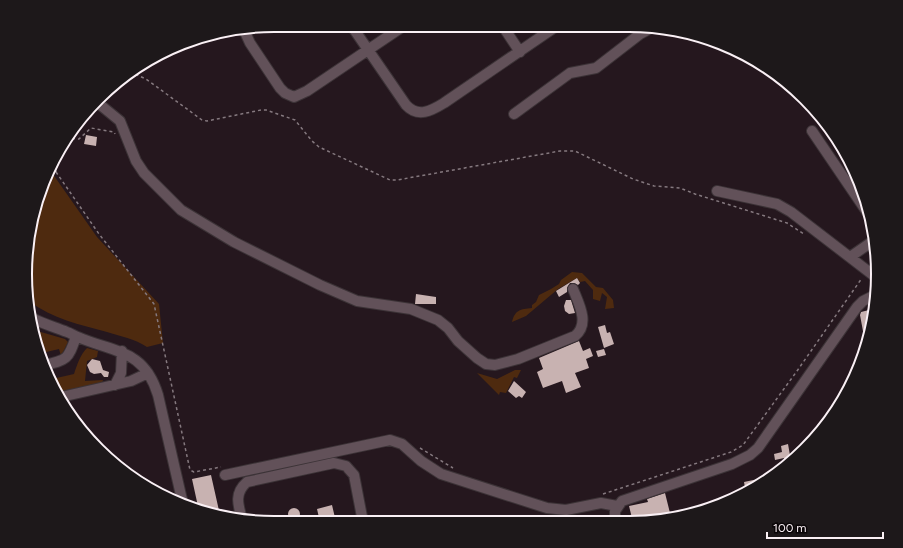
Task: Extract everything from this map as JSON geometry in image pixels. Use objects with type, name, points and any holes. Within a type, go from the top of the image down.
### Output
[{"type":"street","points":[[356,32],[406,106],[410,110],[421,114],[444,104],[548,32]]},
{"type":"street","points":[[246,34],[250,43],[280,88],[285,93],[294,97],[307,91],[396,32]]},
{"type":"street","points":[[507,32],[520,52]]},
{"type":"street","points":[[514,114],[570,74],[596,68],[642,33]]},
{"type":"street","points":[[101,105],[120,121],[136,161],[144,173],[181,210],[234,242],[320,285],[357,301],[411,309],[438,320],[448,328],[458,341],[486,364],[495,365],[518,359],[575,336],[580,332],[583,324],[581,311],[573,289]]},
{"type":"street","points":[[812,131],[860,201]]},
{"type":"street","points":[[717,191],[777,204],[791,212],[871,273]]},
{"type":"street","points":[[850,257],[869,244]]},
{"type":"street","points":[[615,516],[617,506],[628,498],[732,464],[750,455],[764,440],[857,307],[863,301],[870,298]]},
{"type":"street","points":[[37,320],[66,331],[76,337]]},
{"type":"street","points":[[38,328],[65,336],[76,337],[122,351],[136,360],[148,373],[158,395],[182,498]]},
{"type":"street","points":[[49,364],[61,361],[66,358],[70,353],[76,337]]},
{"type":"street","points":[[114,385],[121,372],[122,351]]},
{"type":"street","points":[[65,396],[136,379],[148,373]]},
{"type":"street","points":[[223,471],[390,440],[402,444],[421,461],[441,474],[546,508],[566,510],[601,503],[617,506]]},
{"type":"street","points":[[241,514],[237,497],[239,491],[247,482],[334,462],[346,466],[354,474],[363,516]]},
{"type":"path","points":[[137,75],[146,79],[202,120],[264,110],[292,119],[300,125],[317,145],[390,180],[401,180],[560,151],[575,151],[633,179],[654,186],[680,188],[787,223],[806,236]]},
{"type":"path","points":[[74,139],[79,139],[91,128],[114,132],[116,137]]},
{"type":"path","points":[[56,168],[56,172],[99,234],[154,304],[190,470],[194,472],[223,471]]},
{"type":"path","points":[[597,495],[732,452],[742,445],[810,353],[863,276]]},
{"type":"path","points":[[415,444],[445,464],[454,468]]},
{"type":"shaded area","points":[[53,175],[97,237],[159,304],[163,343],[147,347],[127,338],[57,317],[34,305],[32,274],[34,242],[40,211]]},
{"type":"shaded area","points":[[572,272],[582,273],[596,287],[603,288],[613,300],[614,308],[605,309],[607,297],[602,293],[600,301],[593,299],[593,290],[585,281],[580,282],[577,278],[558,289],[526,316],[512,322],[516,313],[521,310],[532,308],[532,305],[536,302],[539,295],[559,284],[561,280]]},
{"type":"shaded area","points":[[39,331],[65,339],[68,342],[61,356],[59,349],[45,352]]},
{"type":"shaded area","points":[[87,348],[98,351],[97,357],[87,361],[85,381],[103,380],[102,383],[63,392],[56,378],[74,374]]},
{"type":"shaded area","points":[[515,370],[521,370],[517,378],[514,377],[506,393],[500,392],[499,395],[477,373],[497,379]]},
{"type":"building","points":[[86,135],[97,137],[96,146],[84,144]]},
{"type":"building","points":[[577,278],[580,283],[578,285],[570,283],[567,288],[567,292],[559,297],[556,291]]},
{"type":"building","points":[[416,294],[436,297],[436,304],[415,304]]},
{"type":"building","points":[[566,300],[571,300],[575,313],[569,314],[565,311],[564,306]]},
{"type":"building","points":[[868,310],[864,334],[860,315],[861,312]]},
{"type":"building","points":[[605,325],[607,333],[610,332],[614,344],[604,348],[598,327]]},
{"type":"building","points":[[579,341],[583,351],[590,348],[593,356],[586,359],[589,368],[575,373],[581,387],[566,393],[562,381],[543,388],[537,372],[543,369],[539,358]]},
{"type":"building","points":[[604,349],[606,355],[598,357],[596,351]]},
{"type":"building","points":[[92,359],[100,361],[103,370],[109,372],[108,377],[104,377],[101,373],[94,374],[90,372],[87,365]]},
{"type":"building","points":[[514,381],[526,392],[522,398],[519,396],[516,398],[508,391]]},
{"type":"building","points":[[788,444],[790,455],[784,460],[784,458],[775,460],[774,454],[782,452],[781,446]]},
{"type":"building","points":[[211,475],[219,509],[197,503],[192,479]]},
{"type":"building","points":[[757,479],[745,487],[744,482]]},
{"type":"building","points":[[665,493],[670,512],[631,516],[629,506],[648,502],[647,499]]},
{"type":"building","points":[[332,505],[335,516],[319,516],[317,509]]},
{"type":"building","points":[[292,508],[299,509],[300,516],[288,516],[289,509]]}]
